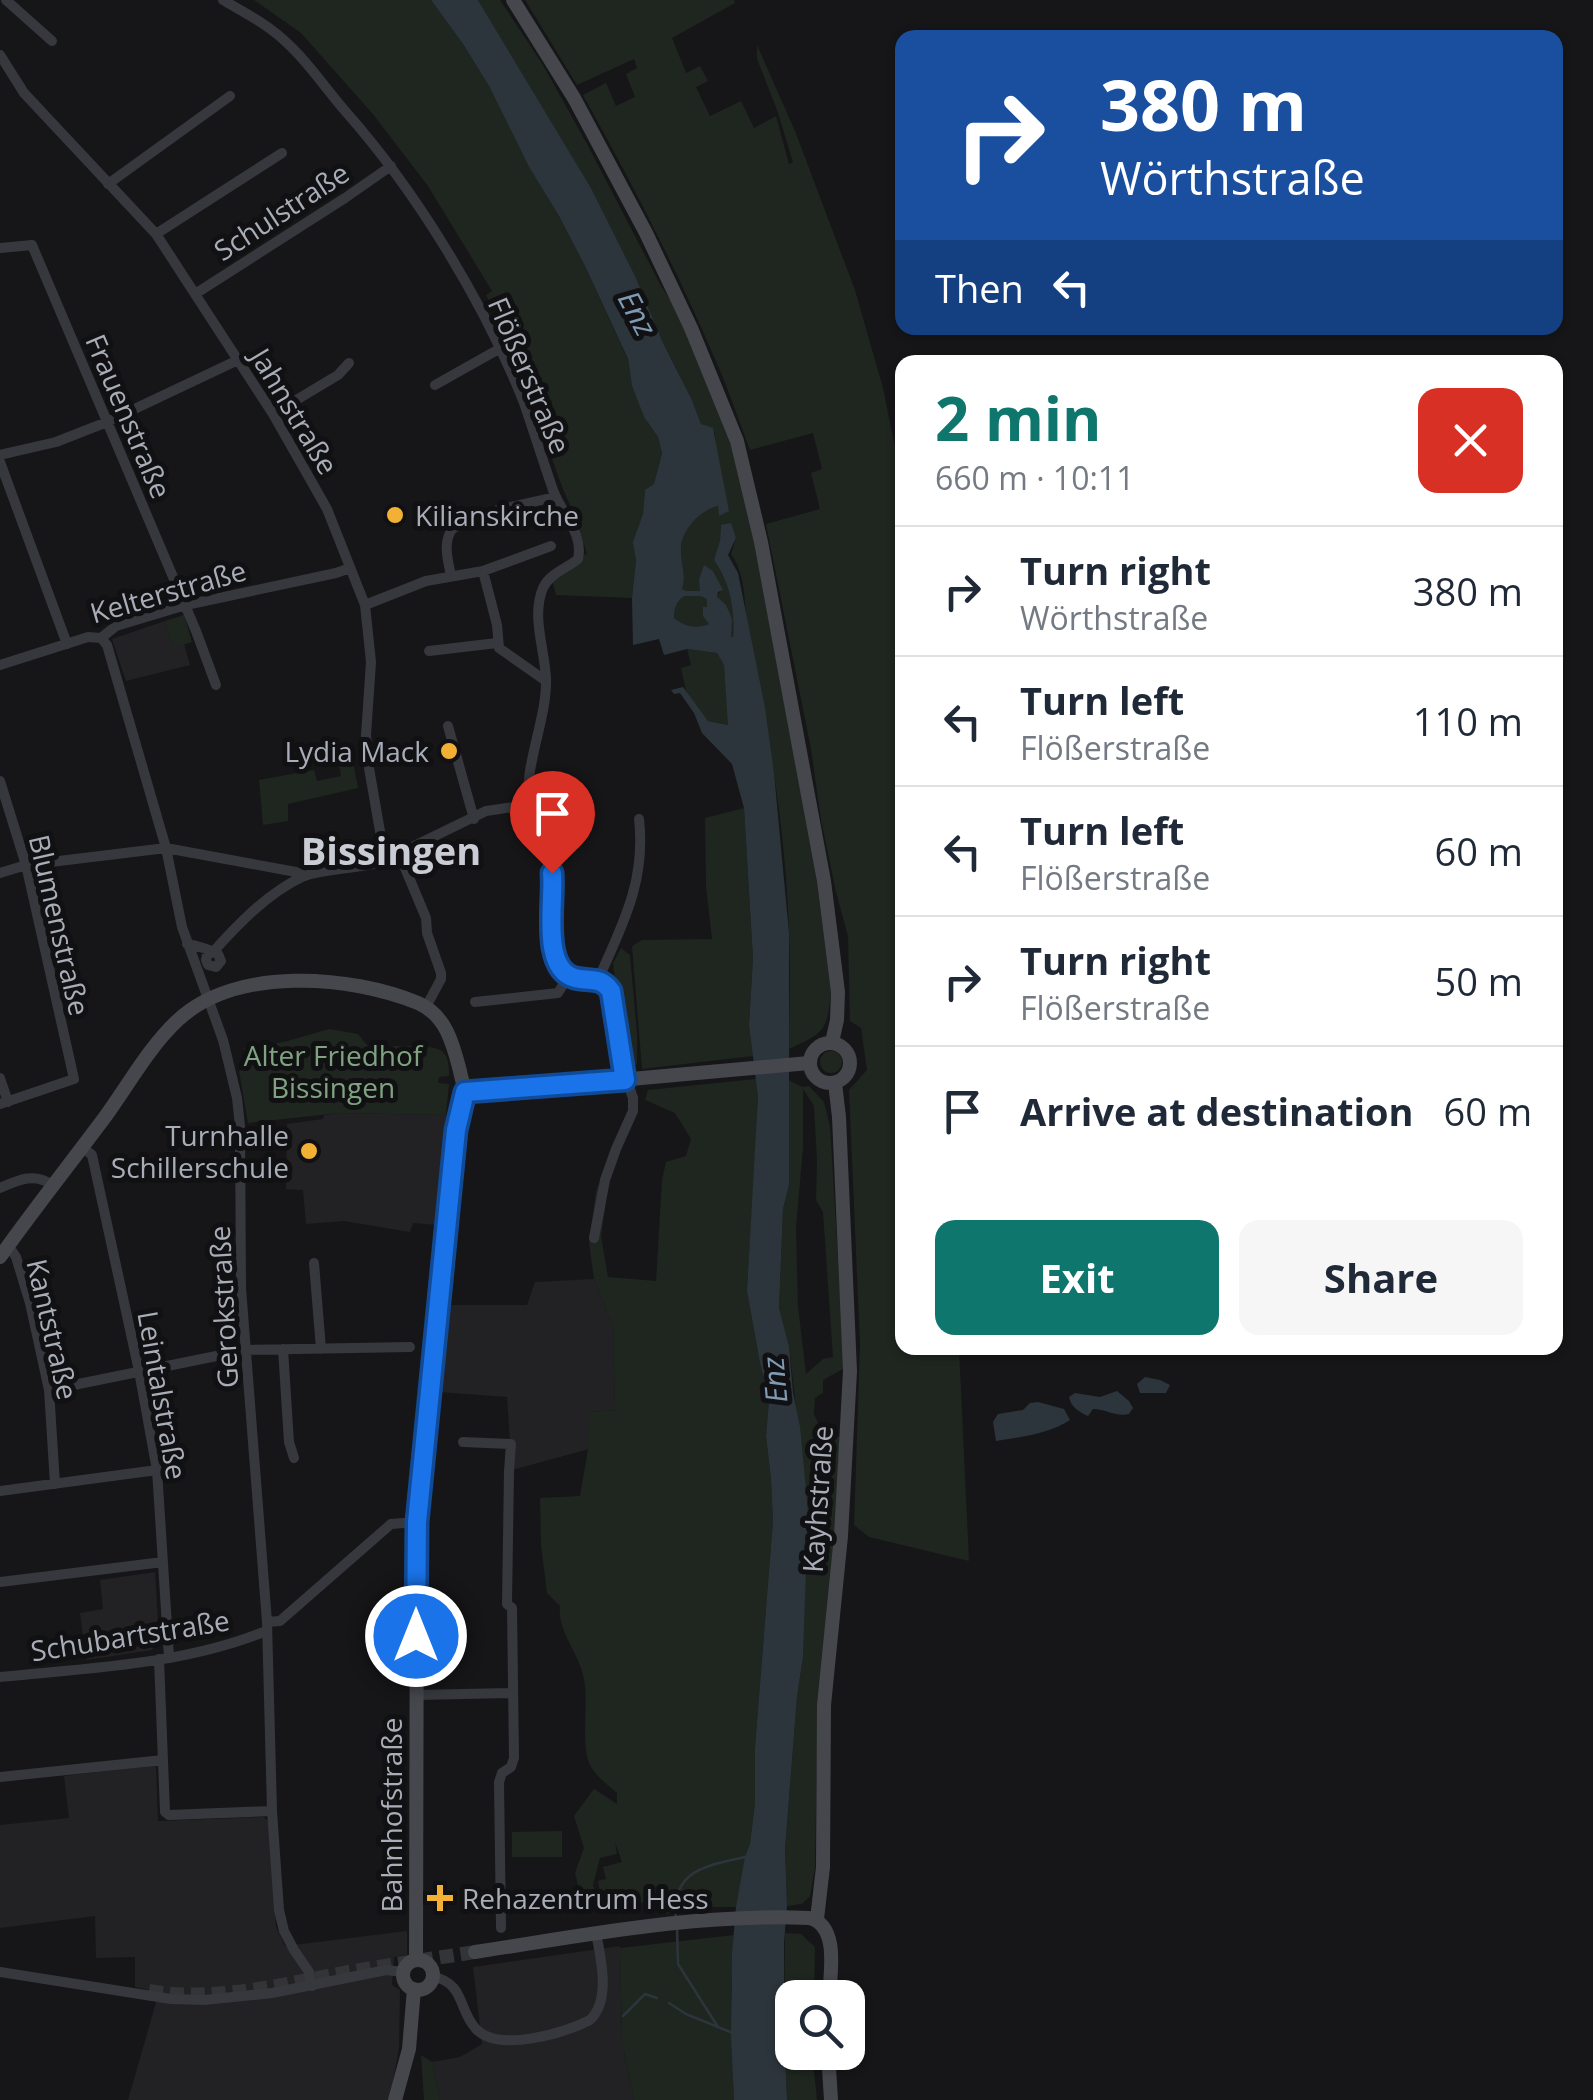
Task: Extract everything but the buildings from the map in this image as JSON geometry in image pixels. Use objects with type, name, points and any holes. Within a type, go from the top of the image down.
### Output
[{"type":"main road","points":[[514,0],[574,98],[636,215],[691,328],[738,441],[761,542],[824,882],[838,992],[832,1042]]},
{"type":"main road","points":[[4,1251],[158,1040],[181,1017],[210,1000],[250,986],[300,980],[350,984],[426,1007]]},
{"type":"main road","name":"Bahnhofstraße","points":[[416,1960],[417,1522],[456,1130],[465,1092],[450,1036],[426,1007]]},
{"type":"main road","points":[[832,1042],[841,1045],[850,1058],[848,1074],[834,1082],[818,1079],[806,1063],[819,1045],[832,1042]]},
{"type":"main road","points":[[465,1092],[806,1063]]},
{"type":"main road","name":"Kayhstraße","points":[[813,1918],[823,1867],[824,1705],[850,1371],[840,1117],[834,1082]]},
{"type":"main road","points":[[475,1952],[621,1928],[729,1919],[813,1918],[825,1927],[829,1938],[829,1980]]},
{"type":"main road","points":[[416,1960],[428,1964],[432,1976],[425,1987],[414,1989],[407,1985],[403,1972],[407,1964],[416,1960]]},
{"type":"main road","points":[[395,2100],[408,2049],[414,1989]]},
{"type":"main road","points":[[829,2070],[831,2100]]},
{"type":"street","points":[[6,0],[52,41]]},
{"type":"street","name":"Flößerstraße","points":[[223,0],[281,38],[304,61],[391,166],[430,224],[500,349],[524,404],[555,496],[576,534],[578,560],[554,574],[544,586],[540,600],[546,681],[528,805],[552,873],[556,961],[569,976]]},
{"type":"street","name":"Jahnstraße","points":[[0,56],[24,94],[156,234],[273,414],[327,508],[365,605],[371,662],[366,735],[385,860]]},
{"type":"street","points":[[108,184],[230,96]]},
{"type":"street","points":[[156,234],[282,154]]},
{"type":"street","name":"Schulstraße","points":[[195,294],[391,166]]},
{"type":"street","name":"Frauenstraße","points":[[0,248],[32,245],[186,605],[216,686]]},
{"type":"street","points":[[434,384],[500,349]]},
{"type":"street","points":[[66,644],[0,458],[107,422],[238,360]]},
{"type":"street","points":[[273,414],[338,376],[349,363]]},
{"type":"street","points":[[451,576],[446,546],[453,528],[498,510],[555,496]]},
{"type":"street","points":[[365,605],[403,589],[483,571],[552,546]]},
{"type":"street","name":"Kelterstraße","points":[[0,665],[88,637],[101,638],[116,626],[186,605],[350,568]]},
{"type":"street","points":[[483,571],[499,648],[546,681]]},
{"type":"street","name":"Gerokstraße","points":[[101,638],[107,645],[166,848],[178,914],[224,1040],[237,1098],[241,1288],[266,1626],[279,1910],[284,1930],[310,1972],[312,1986]]},
{"type":"street","points":[[429,651],[497,642]]},
{"type":"street","points":[[448,726],[474,818]]},
{"type":"street","name":"Blumenstraße","points":[[0,782],[26,865],[74,1079],[4,1103]]},
{"type":"street","points":[[188,944],[213,952],[254,909],[304,876],[400,856],[486,811],[528,805]]},
{"type":"street","points":[[598,980],[637,883],[642,854],[639,818]]},
{"type":"street","points":[[0,874],[26,865],[166,848],[304,876]]},
{"type":"street","points":[[400,856],[426,918],[427,933],[441,972],[426,1007]]},
{"type":"street","points":[[475,1002],[558,992],[569,976],[598,980],[614,1000],[633,1111],[605,1180],[594,1238]]},
{"type":"street","points":[[0,1078],[4,1103]]},
{"type":"street","name":"Leintalstraße","points":[[82,1148],[92,1155],[157,1470],[163,1562],[165,1812],[169,1815],[272,1811]]},
{"type":"street","points":[[0,1188],[38,1177],[52,1185]]},
{"type":"street","name":"Kantstraße","points":[[4,1251],[16,1257],[50,1390],[55,1484]]},
{"type":"street","points":[[314,1263],[321,1349]]},
{"type":"street","points":[[50,1390],[246,1350],[410,1347]]},
{"type":"street","points":[[283,1349],[289,1442],[294,1458]]},
{"type":"street","points":[[464,1442],[512,1444],[506,1604],[512,1608],[514,1758],[502,1772],[500,1782],[501,1928]]},
{"type":"street","points":[[0,1491],[157,1470]]},
{"type":"street","name":"Schubartstraße","points":[[0,1677],[164,1658],[236,1643],[280,1621],[391,1524],[417,1522]]},
{"type":"street","points":[[0,1582],[163,1562]]},
{"type":"street","points":[[417,1696],[512,1694]]},
{"type":"street","points":[[0,1776],[162,1760]]},
{"type":"street","points":[[432,1976],[456,1989],[472,2023],[486,2036],[505,2040],[550,2035],[590,2020],[601,2003],[596,1933]]},
{"type":"street","points":[[0,1972],[171,1999],[236,1998],[386,1970],[403,1972]]},
{"type":"shaded area","points":[[165,621],[173,647],[184,644],[190,665],[126,681],[112,639]]},
{"type":"shaded area","points":[[339,1113],[446,1115],[437,1225],[413,1223],[410,1232],[344,1221],[306,1224],[303,1190],[286,1189],[287,1124]]},
{"type":"shaded area","points":[[594,1279],[613,1327],[615,1410],[589,1412],[589,1449],[512,1470],[507,1397],[439,1392],[446,1305],[527,1305],[535,1282]]},
{"type":"shaded area","points":[[155,1572],[159,1640],[152,1650],[86,1660],[80,1613],[103,1609],[100,1580]]},
{"type":"shaded area","points":[[156,1765],[158,1821],[264,1817],[269,1822],[276,1927],[285,1946],[407,1931],[407,1955],[394,1957],[392,1985],[400,1990],[399,2047],[390,2100],[128,2100],[159,1992],[135,1987],[135,1957],[96,1958],[95,1916],[0,1928],[0,1825],[69,1818],[64,1776]]},
{"type":"shaded area","points":[[620,1946],[622,2041],[634,2100],[440,2100],[432,2062],[460,2057],[482,2044],[473,1967]]},
{"type":"green space","points":[[254,0],[431,0],[463,44],[585,266],[628,360],[632,386],[644,417],[658,437],[662,452],[654,485],[645,491],[643,515],[634,542],[632,598],[556,595],[552,579],[578,556],[587,554],[538,419],[547,414],[486,295],[492,291],[428,186],[372,113],[301,33]]},
{"type":"green space","points":[[478,0],[500,0],[543,65],[680,316],[728,433],[745,492],[811,835],[831,991],[822,1029],[789,1049],[790,948],[780,821],[743,583],[731,554],[736,538],[733,531],[721,526],[714,560],[730,597],[733,637],[717,596],[722,589],[713,571],[700,591],[682,589],[681,548],[685,534],[699,516],[718,506],[715,433],[701,424],[591,188]]},
{"type":"green space","points":[[525,0],[734,0],[735,3],[672,38],[686,73],[700,66],[708,81],[696,87],[710,116],[741,101],[754,128],[776,116],[789,164],[793,162],[757,59],[757,45],[795,131],[855,290],[883,388],[895,447],[895,1355],[959,1355],[969,1561],[869,1537],[854,1525],[860,1345],[849,1090],[867,1070],[861,1028],[850,1021],[848,936],[821,820],[811,749],[766,524],[820,509],[811,473],[822,469],[813,433],[750,450],[684,290],[583,95],[606,83],[616,106],[635,97],[626,74],[637,68],[634,59],[577,85]]},
{"type":"green space","points":[[685,596],[707,598],[709,624],[691,627],[674,618],[676,605]]},
{"type":"green space","points":[[184,615],[192,642],[173,648],[165,621]]},
{"type":"green space","points":[[687,649],[717,653],[724,665],[729,725],[708,721],[687,695],[681,668],[691,665]]},
{"type":"green space","points":[[353,762],[358,788],[288,804],[288,821],[263,825],[259,780],[314,770],[317,781],[341,776],[339,765]]},
{"type":"green space","points":[[744,808],[753,958],[749,1025],[753,1056],[642,1069],[632,946],[642,940],[712,939],[705,818]]},
{"type":"green space","points":[[621,948],[630,955],[637,1033],[637,1064],[633,1066],[625,1061],[613,963]]},
{"type":"green space","name":"Alter Friedhof Bissingen","points":[[329,1029],[358,1034],[374,1048],[421,1046],[443,1052],[449,1076],[439,1077],[438,1083],[449,1084],[446,1115],[339,1113],[248,1123],[239,1071],[245,1069],[244,1048]]},
{"type":"green space","points":[[831,1051],[839,1054],[839,1070],[831,1073],[823,1070],[820,1062],[823,1054]]},
{"type":"green space","points":[[756,1079],[757,1133],[747,1291],[769,1400],[766,1436],[773,1521],[755,1747],[755,1803],[736,1907],[662,1914],[659,1902],[629,1901],[629,1897],[602,1902],[598,1881],[606,1879],[603,1867],[622,1862],[615,1842],[617,1854],[600,1858],[593,1885],[597,1899],[582,1901],[575,1873],[584,1848],[574,1816],[594,1789],[617,1804],[617,1793],[595,1773],[587,1756],[584,1679],[562,1625],[560,1606],[547,1593],[540,1498],[580,1496],[589,1412],[615,1410],[613,1327],[594,1279],[589,1243],[596,1191],[604,1173],[610,1174],[601,1236],[608,1277],[656,1281],[666,1162],[686,1156],[691,1139],[675,1113],[645,1100],[648,1090]]},
{"type":"green space","points":[[789,1080],[809,1086],[824,1102],[830,1126],[844,1355],[843,1369],[823,1380],[823,1393],[815,1398],[814,1414],[824,1437],[839,1437],[839,1482],[817,1748],[815,1868],[810,1896],[802,1904],[787,1906],[785,1849],[803,1657],[808,1545],[808,1511],[789,1346],[779,1308],[783,1209],[789,1185]],"holes":[[[803,1089],[814,1106],[816,1200],[823,1212],[833,1357],[823,1359],[806,1374],[798,1306],[796,1227]]]},
{"type":"green space","points":[[562,1831],[562,1857],[512,1857],[512,1832]]},
{"type":"green space","points":[[785,1933],[801,1934],[815,1947],[814,1980],[785,1980]]},
{"type":"green space","points":[[734,1935],[734,2100],[634,2100],[622,2041],[620,1948]]},
{"type":"green space","points":[[421,2055],[432,2062],[440,2100],[424,2100]]},
{"type":"green space","points":[[786,2070],[814,2070],[817,2100],[787,2100]]},
{"type":"water","name":"Enz","points":[[431,0],[478,0],[591,188],[701,424],[713,428],[729,511],[719,516],[718,506],[712,508],[689,527],[681,548],[682,589],[700,591],[704,565],[713,571],[723,590],[717,597],[732,619],[733,637],[733,616],[730,597],[714,560],[721,525],[731,523],[736,538],[728,555],[738,573],[765,708],[789,933],[789,1185],[783,1209],[779,1308],[789,1346],[808,1511],[803,1657],[785,1849],[784,1980],[775,1980],[775,2070],[786,2070],[787,2100],[734,2100],[731,2034],[732,1954],[736,1907],[755,1803],[755,1747],[773,1521],[766,1436],[769,1400],[747,1291],[758,1097],[749,1025],[753,958],[744,808],[732,764],[702,733],[680,693],[671,690],[683,687],[708,721],[728,725],[724,665],[717,653],[687,649],[664,655],[659,639],[633,645],[633,542],[643,514],[645,490],[654,484],[662,453],[658,437],[644,417],[632,386],[628,359],[585,266],[489,86]],"holes":[[[685,596],[707,599],[703,616],[709,624],[691,626],[674,618],[676,605]]]},
{"type":"water","points":[[1145,1377],[1170,1385],[1166,1393],[1140,1393],[1137,1384]]},
{"type":"water","points":[[1117,1391],[1133,1408],[1129,1414],[1093,1409],[1088,1416],[1076,1409],[1069,1397],[1075,1393],[1100,1397]]},
{"type":"water","points":[[1038,1402],[1064,1409],[1070,1420],[1044,1432],[996,1441],[993,1422],[998,1414],[1023,1410]]},
{"type":"waterway","points":[[676,1919],[679,1889],[686,1880],[705,1867],[745,1857]]},
{"type":"waterway","points":[[677,1927],[678,1964],[718,2027]]},
{"type":"waterway","points":[[623,2016],[645,1994],[657,1998]]},
{"type":"waterway","points":[[669,2003],[735,2034]]},
{"type":"tunnel","points":[[149,1991],[198,1995],[247,1991],[475,1952]]},
{"type":"place","name":"Kilianskirche","points":[[395,515]]},
{"type":"place","name":"Lydia Mack","points":[[449,751]]},
{"type":"place","name":"Turnhalle Schillerschule","points":[[309,1151]]},
{"type":"place","name":"Rehazentrum Hess","points":[[440,1898]]},
{"type":"district","name":"Bissingen","points":[[391,850]]},
{"type":"route","points":[[416,1636],[417,1522],[456,1130],[465,1092],[625,1080],[611,991],[598,980],[569,976],[556,961],[552,873]]}]
